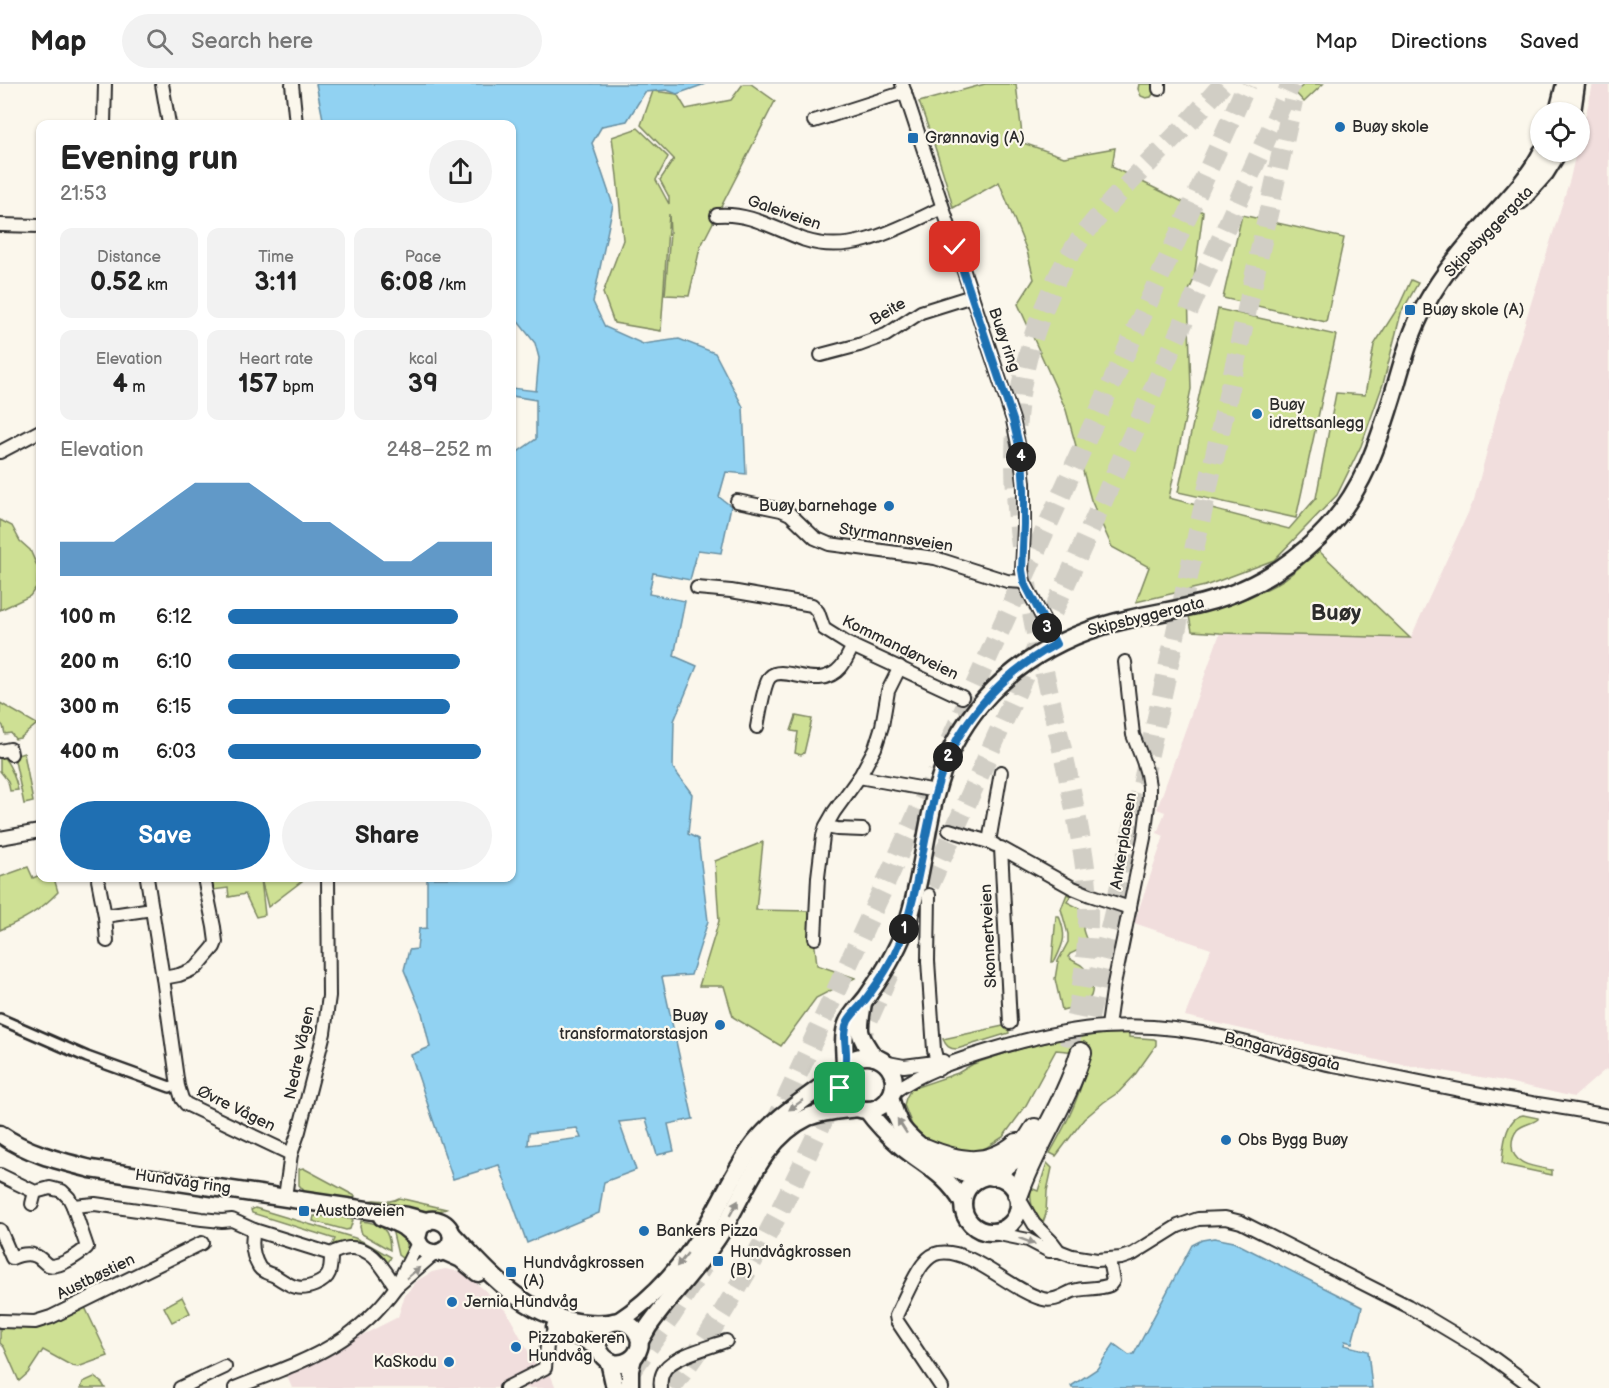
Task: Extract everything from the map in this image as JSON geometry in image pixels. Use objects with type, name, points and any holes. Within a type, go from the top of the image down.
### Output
[{"type":"highway","points":[[989,1176],[1019,1154],[1038,1123],[1075,1051],[1076,1069],[1032,1160],[1019,1197]]},
{"type":"highway","points":[[925,1149],[954,1160],[968,1162],[988,1160],[1007,1152],[1038,1123]]},
{"type":"main road","points":[[1560,102],[1565,84]]},
{"type":"main road","points":[[1573,102],[1576,84]]},
{"type":"main road","name":"Skipsbyggergata","points":[[844,1068],[844,1040],[848,1020],[864,1002],[891,959],[915,895],[936,791],[954,744],[979,707],[993,691],[1042,651],[1095,628],[1216,600],[1242,590],[1283,568],[1330,526],[1354,494],[1374,454],[1412,335],[1426,304],[1450,267],[1524,180],[1536,162]]},
{"type":"main road","name":"Skipsbyggergata","points":[[1440,283],[1526,195],[1552,162]]},
{"type":"main road","name":"Skipsbyggergata","points":[[864,1002],[859,1027],[861,1038],[878,1060]]},
{"type":"main road","points":[[615,1388],[598,1337],[604,1327],[646,1300],[692,1248],[706,1228],[740,1164],[763,1133],[782,1115],[813,1094],[856,1058],[865,1056],[878,1060],[889,1068],[893,1084],[891,1095],[894,1111],[902,1127],[914,1141],[961,1172],[989,1176],[1009,1182],[1019,1197],[1020,1209],[1011,1225],[994,1233],[985,1232],[969,1222],[964,1213],[963,1203],[970,1186],[977,1179],[989,1176]]},
{"type":"main road","points":[[844,1068],[840,1088],[850,1104],[862,1109],[900,1145],[948,1182],[963,1203]]},
{"type":"main road","points":[[630,1388],[630,1370],[640,1341],[658,1313],[717,1238],[757,1167],[772,1146],[792,1128],[809,1117],[836,1111],[881,1106],[891,1095]]},
{"type":"main road","name":"Hundvåg ring","points":[[0,1134],[32,1151],[91,1168],[407,1216],[426,1221]]},
{"type":"main road","name":"Hundvåg ring","points":[[371,1211],[396,1222],[417,1240]]},
{"type":"main road","points":[[633,1358],[621,1363],[604,1355],[582,1338],[522,1310],[469,1266],[439,1252],[425,1251],[417,1240],[420,1227],[426,1221],[433,1219],[441,1221],[507,1289],[537,1310],[576,1323],[614,1322],[631,1325],[640,1341]]},
{"type":"main road","points":[[439,1252],[450,1243],[451,1233]]},
{"type":"street","points":[[104,120],[105,84]]},
{"type":"street","points":[[162,84],[168,120]]},
{"type":"street","points":[[292,84],[296,120]]},
{"type":"street","points":[[814,121],[904,88]]},
{"type":"street","name":"Buøy ring","points":[[904,88],[1013,420],[1022,458],[1024,489],[1022,570],[1024,582],[1056,644]]},
{"type":"street","name":"Galeiveien","points":[[717,215],[738,214],[808,240],[831,244],[875,237],[942,208]]},
{"type":"street","points":[[0,225],[36,226]]},
{"type":"street","name":"Beite","points":[[821,355],[886,335],[921,312],[972,296]]},
{"type":"street","points":[[0,452],[36,433]]},
{"type":"street","name":"Styrmannsveien","points":[[737,501],[782,510],[790,514],[815,538],[828,544],[936,558],[1007,581],[1024,582]]},
{"type":"street","name":"Kommandørveien","points":[[697,588],[731,591],[812,605],[818,612],[824,629],[853,646],[962,696]]},
{"type":"street","points":[[757,728],[766,682],[772,675],[779,673],[816,679],[826,677],[842,666],[853,646]]},
{"type":"street","name":"Ankerplassen","points":[[1108,1026],[1114,984],[1147,821],[1149,786],[1143,760],[1133,735],[1125,662]]},
{"type":"street","points":[[815,938],[821,845],[826,827],[843,797],[868,762],[882,726],[888,691],[900,667]]},
{"type":"street","points":[[989,842],[1001,772]]},
{"type":"street","points":[[859,777],[936,791]]},
{"type":"street","points":[[826,827],[863,830]]},
{"type":"street","points":[[949,830],[989,842],[1073,888],[1130,908]]},
{"type":"street","points":[[0,838],[36,832]]},
{"type":"street","name":"Skonnertveien","points":[[1001,848],[1010,1023]]},
{"type":"street","points":[[98,882],[107,941]]},
{"type":"street","name":"Øvre Vågen","points":[[148,882],[178,1086],[182,1099],[186,1104],[291,1154]]},
{"type":"street","points":[[163,978],[179,975],[197,967],[214,947],[216,942],[214,927],[205,882]]},
{"type":"street","name":"Nedre Vågen","points":[[285,1197],[291,1154],[319,1055],[329,996],[328,882]]},
{"type":"street","points":[[929,895],[928,961],[933,1041],[938,1065]]},
{"type":"street","points":[[105,916],[152,909]]},
{"type":"street","points":[[0,1019],[87,1057],[170,1088]]},
{"type":"street","name":"Bangarvågsgata","points":[[878,1060],[903,1066],[938,1065],[1043,1035],[1083,1028],[1132,1025],[1228,1038],[1307,1060],[1502,1098],[1609,1116]]},
{"type":"street","name":"Bangarvågsgata","points":[[891,1095],[906,1083],[938,1065]]},
{"type":"street","points":[[0,1175],[34,1198],[41,1189],[57,1189],[66,1194],[73,1206],[87,1245],[86,1249],[57,1265],[48,1264],[33,1255],[12,1258],[0,1230]]},
{"type":"street","points":[[1019,1197],[1034,1224],[1059,1251]]},
{"type":"street","points":[[73,1206],[95,1204],[202,1219],[232,1220],[254,1230],[331,1254]]},
{"type":"street","points":[[994,1233],[1028,1240],[1049,1251],[1059,1251],[1085,1260],[1109,1260],[1133,1254],[1178,1226],[1198,1219],[1225,1218],[1241,1221],[1408,1306],[1485,1352],[1534,1388]]},
{"type":"street","points":[[254,1230],[253,1251],[258,1266],[263,1272],[298,1288],[324,1280],[329,1274],[331,1254]]},
{"type":"street","points":[[235,1388],[339,1343],[366,1322],[396,1287],[417,1240]]},
{"type":"street","name":"Austbøstien","points":[[0,1321],[35,1322],[51,1317],[202,1243]]},
{"type":"street","points":[[41,1245],[41,1260]]},
{"type":"street","points":[[331,1254],[337,1250],[357,1247],[364,1249],[374,1256],[396,1287]]},
{"type":"street","points":[[396,1287],[439,1252]]},
{"type":"street","points":[[942,1388],[897,1321],[896,1316],[922,1264],[930,1257],[938,1253],[957,1254],[994,1272],[1030,1295],[1046,1300],[1056,1299],[1072,1291],[1110,1285],[1113,1281],[1109,1260]]},
{"type":"street","points":[[506,1388],[545,1368],[548,1345],[556,1327]]},
{"type":"street","points":[[661,1388],[663,1373],[672,1362],[726,1341]]},
{"type":"street","points":[[180,1388],[225,1367]]},
{"type":"shaded area","points":[[1593,84],[1609,84],[1609,1072],[1606,1069],[1574,1097],[1499,1080],[1386,1062],[1185,1016],[1211,949],[1134,923],[1164,836],[1157,833],[1165,812],[1157,809],[1220,633],[1411,637],[1474,500],[1500,402],[1574,162],[1590,162],[1589,102]]},
{"type":"shaded area","points":[[445,1269],[462,1272],[507,1312],[542,1377],[550,1374],[556,1388],[292,1388],[286,1374],[398,1317],[405,1295],[418,1280],[432,1272]]},
{"type":"green space","points":[[743,84],[751,84],[775,101],[700,248],[689,296],[665,295],[670,233],[669,214],[661,331],[614,323],[603,293],[623,240],[612,137],[638,128],[668,157],[656,180],[669,204],[669,197],[660,180],[674,159],[641,125],[653,91],[677,94],[686,109],[731,100]]},
{"type":"green space","points":[[985,84],[1016,84],[1023,143],[1064,157],[1115,148],[1112,167],[1203,212],[1194,279],[1188,293],[1191,389],[1169,498],[1289,529],[1316,498],[1336,393],[1365,395],[1374,345],[1399,306],[1411,280],[1418,283],[1401,313],[1383,384],[1361,446],[1337,495],[1274,560],[1205,586],[1136,602],[1149,567],[1112,547],[1091,500],[1066,410],[1018,304],[1034,279],[1027,251],[999,182],[953,208],[938,155],[919,102]]},
{"type":"green space","points":[[1139,84],[1156,84],[1151,97],[1141,96],[1138,89]]},
{"type":"green space","points":[[1305,84],[1323,84],[1304,102],[1295,92]]},
{"type":"green space","points":[[1242,215],[1344,238],[1326,322],[1223,298]]},
{"type":"green space","name":"Buøy idrettsanlegg","points":[[1218,309],[1336,335],[1296,518],[1178,492]]},
{"type":"green space","points":[[0,520],[12,526],[20,541],[30,550],[36,564],[36,587],[30,596],[0,610]]},
{"type":"green space","points":[[1319,551],[1410,638],[1192,631],[1189,616],[1263,591],[1286,578]]},
{"type":"green space","points":[[0,703],[36,725],[20,738],[15,739],[11,733],[5,734],[0,723]]},
{"type":"green space","points":[[796,716],[812,719],[804,753],[801,755],[795,753],[798,732],[791,731]]},
{"type":"green space","points":[[24,753],[33,802],[24,804],[14,756]]},
{"type":"green space","points":[[0,756],[10,767],[18,790],[10,791],[8,781],[0,771]]},
{"type":"green space","points":[[763,842],[756,910],[811,911],[817,965],[855,978],[816,998],[781,1046],[733,1017],[724,986],[699,986],[719,921],[715,861]]},
{"type":"green space","points":[[28,867],[33,878],[36,877],[36,882],[55,882],[58,892],[45,905],[0,930],[0,877]]},
{"type":"green space","points":[[212,882],[261,882],[265,915],[256,917],[245,894],[229,897],[228,888],[213,890]]},
{"type":"green space","points":[[262,882],[301,882],[268,907]]},
{"type":"green space","points":[[1067,894],[1070,896],[1067,902],[1091,915],[1083,927],[1086,944],[1068,957],[1084,968],[1092,988],[1091,996],[1086,1004],[1062,1010],[1055,979],[1058,961],[1068,942],[1061,909]]},
{"type":"green space","points":[[1056,916],[1059,916],[1063,929],[1063,939],[1061,949],[1055,961],[1052,962]]},
{"type":"green space","points":[[1008,1026],[1009,1033],[957,1049],[948,1047],[943,1039]]},
{"type":"green space","points":[[1129,1033],[1129,1037],[1154,1039],[1156,1045],[1134,1076],[1119,1092],[1084,1119],[1056,1156],[1050,1153],[1074,1104],[1089,1053],[1056,1050],[1025,1107],[1003,1137],[975,1155],[965,1156],[927,1140],[912,1125],[904,1105],[911,1089],[1015,1050],[1058,1040]]},
{"type":"green space","points":[[1523,1115],[1538,1119],[1517,1130],[1512,1140],[1513,1151],[1520,1161],[1552,1170],[1552,1175],[1502,1163],[1506,1134],[1512,1122]]},
{"type":"green space","points":[[1047,1163],[1052,1168],[1047,1191],[1046,1214],[1042,1225],[1033,1208],[1031,1188],[1038,1191]]},
{"type":"green space","points":[[303,1168],[355,1196],[354,1200],[306,1193],[299,1185],[299,1169]]},
{"type":"green space","points":[[399,1198],[446,1209],[427,1213],[365,1203],[373,1200],[390,1201]]},
{"type":"green space","points":[[255,1208],[355,1238],[391,1257],[386,1266],[371,1248],[356,1241],[331,1248],[335,1239],[252,1213],[251,1210]]},
{"type":"green space","points":[[314,1216],[353,1220],[350,1229],[346,1230],[313,1221]]},
{"type":"green space","points":[[361,1221],[374,1223],[383,1228],[390,1243],[390,1250],[362,1234]]},
{"type":"green space","points":[[392,1229],[405,1236],[407,1249],[405,1260],[398,1255]]},
{"type":"green space","points":[[182,1297],[190,1313],[172,1322],[164,1307]]},
{"type":"green space","points":[[84,1305],[108,1356],[78,1367],[43,1350],[28,1373],[19,1381],[0,1343],[0,1324]]},
{"type":"green space","points":[[94,1377],[105,1388],[81,1388],[83,1382]]},
{"type":"water","points":[[316,84],[705,84],[677,94],[667,90],[645,92],[627,121],[602,126],[592,143],[613,205],[593,302],[605,327],[643,344],[679,339],[715,353],[743,407],[746,474],[726,472],[719,497],[731,506],[721,553],[698,550],[690,580],[653,573],[649,594],[685,601],[674,656],[697,666],[674,721],[673,768],[692,794],[688,834],[698,839],[708,921],[691,975],[662,977],[693,1119],[668,1124],[674,1151],[657,1155],[646,1119],[619,1122],[636,1170],[604,1182],[599,1213],[527,1243],[499,1165],[453,1179],[411,1055],[430,1047],[422,1013],[404,970],[409,950],[417,949],[419,929],[427,928],[427,882],[516,882],[516,453],[536,439],[536,400],[516,397],[516,388],[536,391],[539,358],[535,343],[516,319],[516,120],[323,120]],"holes":[[[577,1128],[581,1138],[528,1145],[529,1133]]]},
{"type":"water","points":[[1214,1238],[1234,1242],[1362,1307],[1352,1343],[1345,1341],[1344,1345],[1368,1351],[1372,1388],[1072,1388],[1071,1386],[1097,1369],[1114,1344],[1129,1355],[1134,1354],[1192,1245]]},
{"type":"tunnel","points":[[1021,546],[1015,452],[1020,391],[1035,331],[1051,292],[1063,266],[1096,219],[1223,84]]},
{"type":"tunnel","points":[[950,741],[1247,84]]},
{"type":"tunnel","points":[[917,913],[1291,84]]},
{"type":"tunnel","points":[[1089,1018],[1293,101]]},
{"type":"tunnel","points":[[1027,584],[1040,655],[1077,821],[1087,889],[1088,924],[1085,961],[1080,997],[1068,1050]]},
{"type":"tunnel","points":[[773,1128],[936,773]]},
{"type":"tunnel","points":[[671,1388],[737,1289],[766,1237],[819,1130],[892,967]]},
{"type":"tunnel","points":[[631,1371],[672,1315],[703,1266]]},
{"type":"place","name":"Buøy skole","points":[[1340,127]]},
{"type":"place","name":"Grønnavig (A)","points":[[913,138]]},
{"type":"place","name":"Buøy skole (A)","points":[[1410,310]]},
{"type":"place","name":"Buøy idrettsanlegg","points":[[1257,414]]},
{"type":"place","name":"Buøy barnehage","points":[[889,506]]},
{"type":"place","name":"Buøy transformatorstasjon","points":[[720,1025]]},
{"type":"place","name":"Obs Bygg Buøy","points":[[1226,1140]]},
{"type":"place","name":"Austbøveien","points":[[304,1211]]},
{"type":"place","name":"Bankers Pizza","points":[[644,1231]]},
{"type":"place","name":"Hundvågkrossen (B)","points":[[718,1261]]},
{"type":"place","name":"Hundvågkrossen (A)","points":[[511,1272]]},
{"type":"place","name":"Jernia Hundvåg","points":[[452,1302]]},
{"type":"place","name":"Pizzabakeren Hundvåg","points":[[516,1347]]},
{"type":"place","name":"KaSkodu","points":[[449,1362]]},
{"type":"district","name":"Buøy","points":[[1336,613]]},
{"type":"route","points":[[840,1088],[840,1079],[845,1067],[846,1026],[848,1020],[881,977],[902,936],[915,895],[936,791],[948,756],[967,723],[993,691],[1028,661],[1056,644],[1024,582],[1022,570],[1024,525],[1022,458],[998,372],[955,247]]}]
